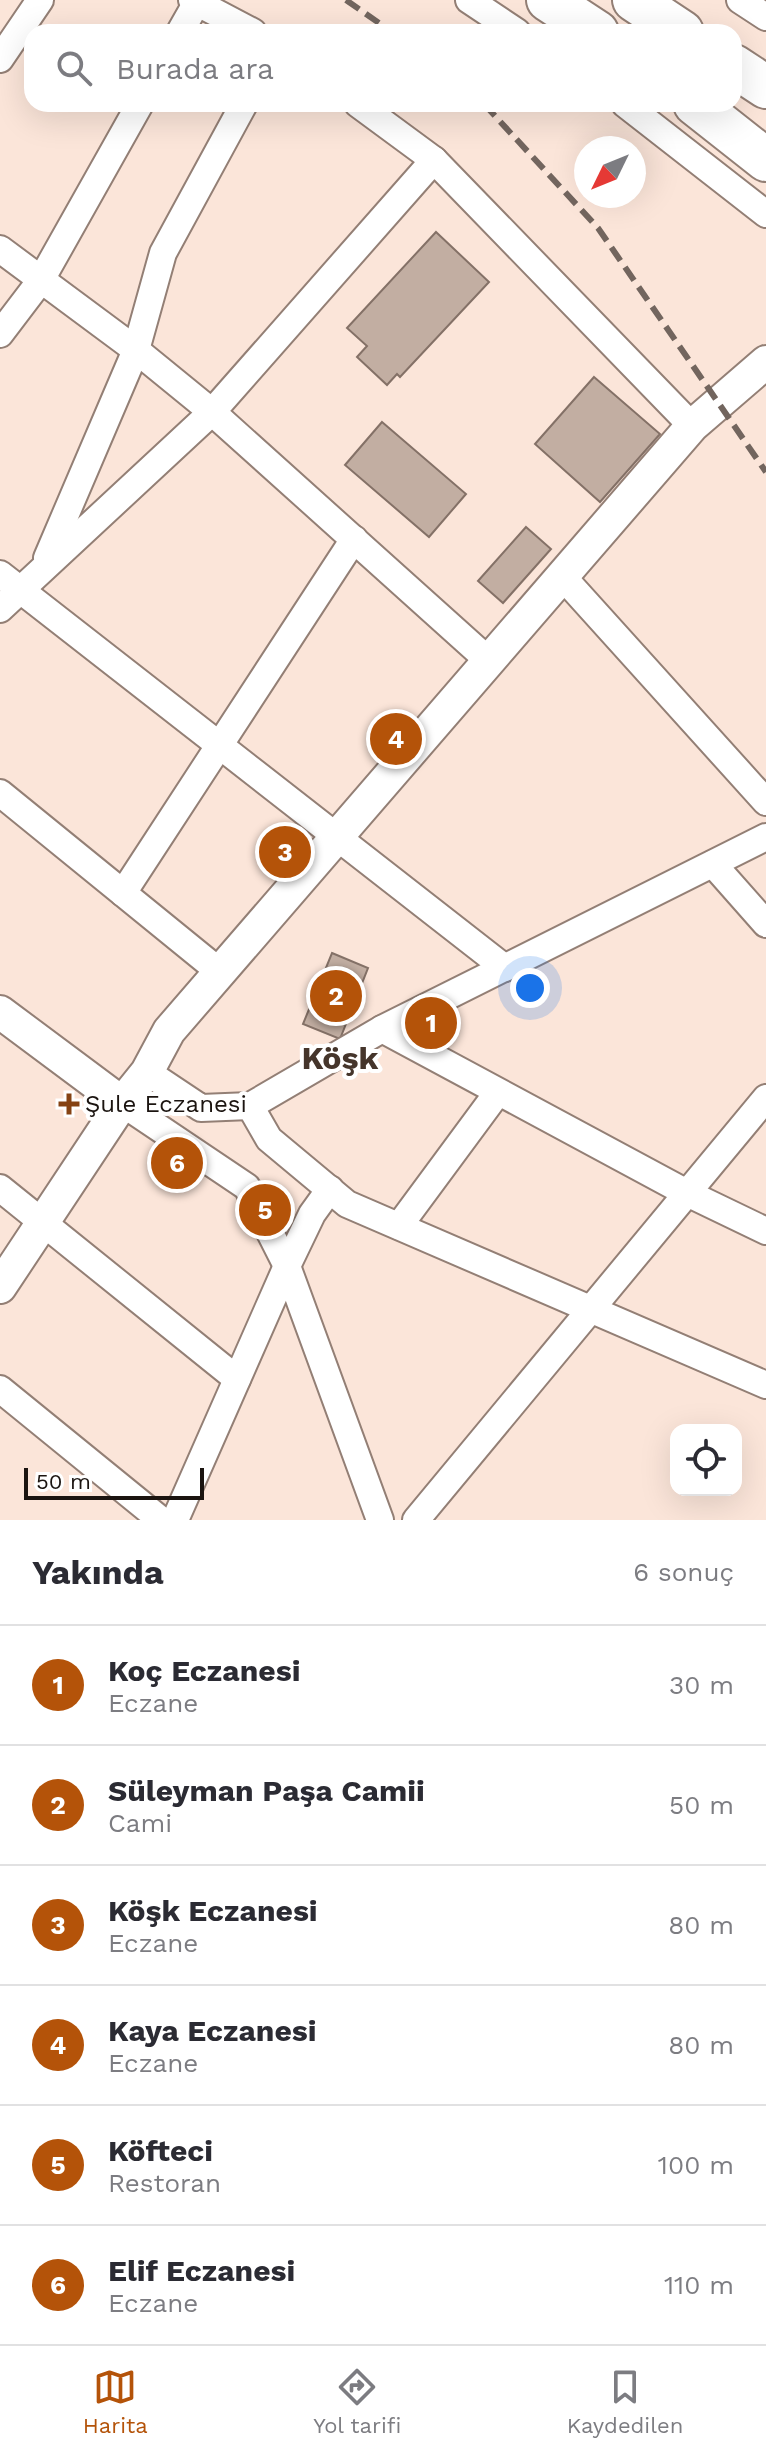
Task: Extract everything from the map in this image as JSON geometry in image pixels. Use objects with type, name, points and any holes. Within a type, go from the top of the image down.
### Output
[{"type":"highway","points":[[548,0],[585,24]]},
{"type":"highway","points":[[634,0],[670,24]]},
{"type":"highway","points":[[742,71],[766,87]]},
{"type":"highway","points":[[705,112],[766,160]]},
{"type":"street","points":[[0,59],[40,0]]},
{"type":"street","points":[[469,0],[505,24]]},
{"type":"street","points":[[740,0],[766,16]]},
{"type":"street","points":[[184,24],[195,1],[238,24]]},
{"type":"street","points":[[0,334],[41,280],[136,112]]},
{"type":"street","points":[[43,569],[136,350],[163,253],[240,112]]},
{"type":"street","points":[[369,112],[434,160],[692,426]]},
{"type":"street","points":[[635,112],[766,214]]},
{"type":"street","points":[[434,160],[212,412],[43,569],[6,592],[218,746],[505,968]]},
{"type":"street","points":[[0,249],[136,350],[212,412],[489,661]]},
{"type":"street","points":[[0,1287],[122,1103],[147,1072],[169,1031],[692,426],[766,362]]},
{"type":"street","points":[[123,893],[354,539]]},
{"type":"street","points":[[562,576],[766,802]]},
{"type":"street","points":[[0,793],[220,972]]},
{"type":"street","points":[[147,1072],[201,1108],[250,1106],[382,1029],[766,837]]},
{"type":"street","points":[[713,864],[766,924]]},
{"type":"street","points":[[6,1026],[247,1187],[287,1266],[380,1520]]},
{"type":"street","points":[[382,1029],[685,1192],[766,1231]]},
{"type":"street","points":[[399,1226],[498,1092]]},
{"type":"street","points":[[416,1520],[685,1192],[765,1101]]},
{"type":"street","points":[[250,1106],[269,1139],[347,1204],[766,1385]]},
{"type":"street","points":[[0,1188],[237,1379]]},
{"type":"street","points":[[175,1520],[287,1266],[312,1214],[330,1189]]},
{"type":"street","points":[[0,1389],[161,1520]]},
{"type":"building","points":[[436,232],[489,282],[400,377],[397,374],[387,385],[357,357],[367,346],[347,328]]},
{"type":"building","points":[[594,377],[660,434],[600,502],[535,444]]},
{"type":"building","points":[[382,422],[466,494],[429,537],[345,465]]},
{"type":"building","points":[[526,527],[551,549],[503,603],[478,581]]},
{"type":"building","points":[[332,953],[368,968],[340,1039],[303,1024]]},
{"type":"railway","points":[[346,0],[380,24]]},
{"type":"railway","points":[[491,112],[598,228],[766,472]]},
{"type":"place","name":"Kaya Eczanesi","points":[[396,739]]},
{"type":"place","name":"Köşk Eczanesi","points":[[285,852]]},
{"type":"place","name":"Süleyman Paşa Camii","points":[[336,996]]},
{"type":"place","name":"Koç Eczanesi","points":[[431,1023]]},
{"type":"place","name":"Şule Eczanesi","points":[[69,1104]]},
{"type":"place","name":"Elif Eczanesi","points":[[177,1163]]},
{"type":"place","name":"Köfteci","points":[[265,1210]]},
{"type":"district","name":"Köşk","points":[[340,1058]]}]
